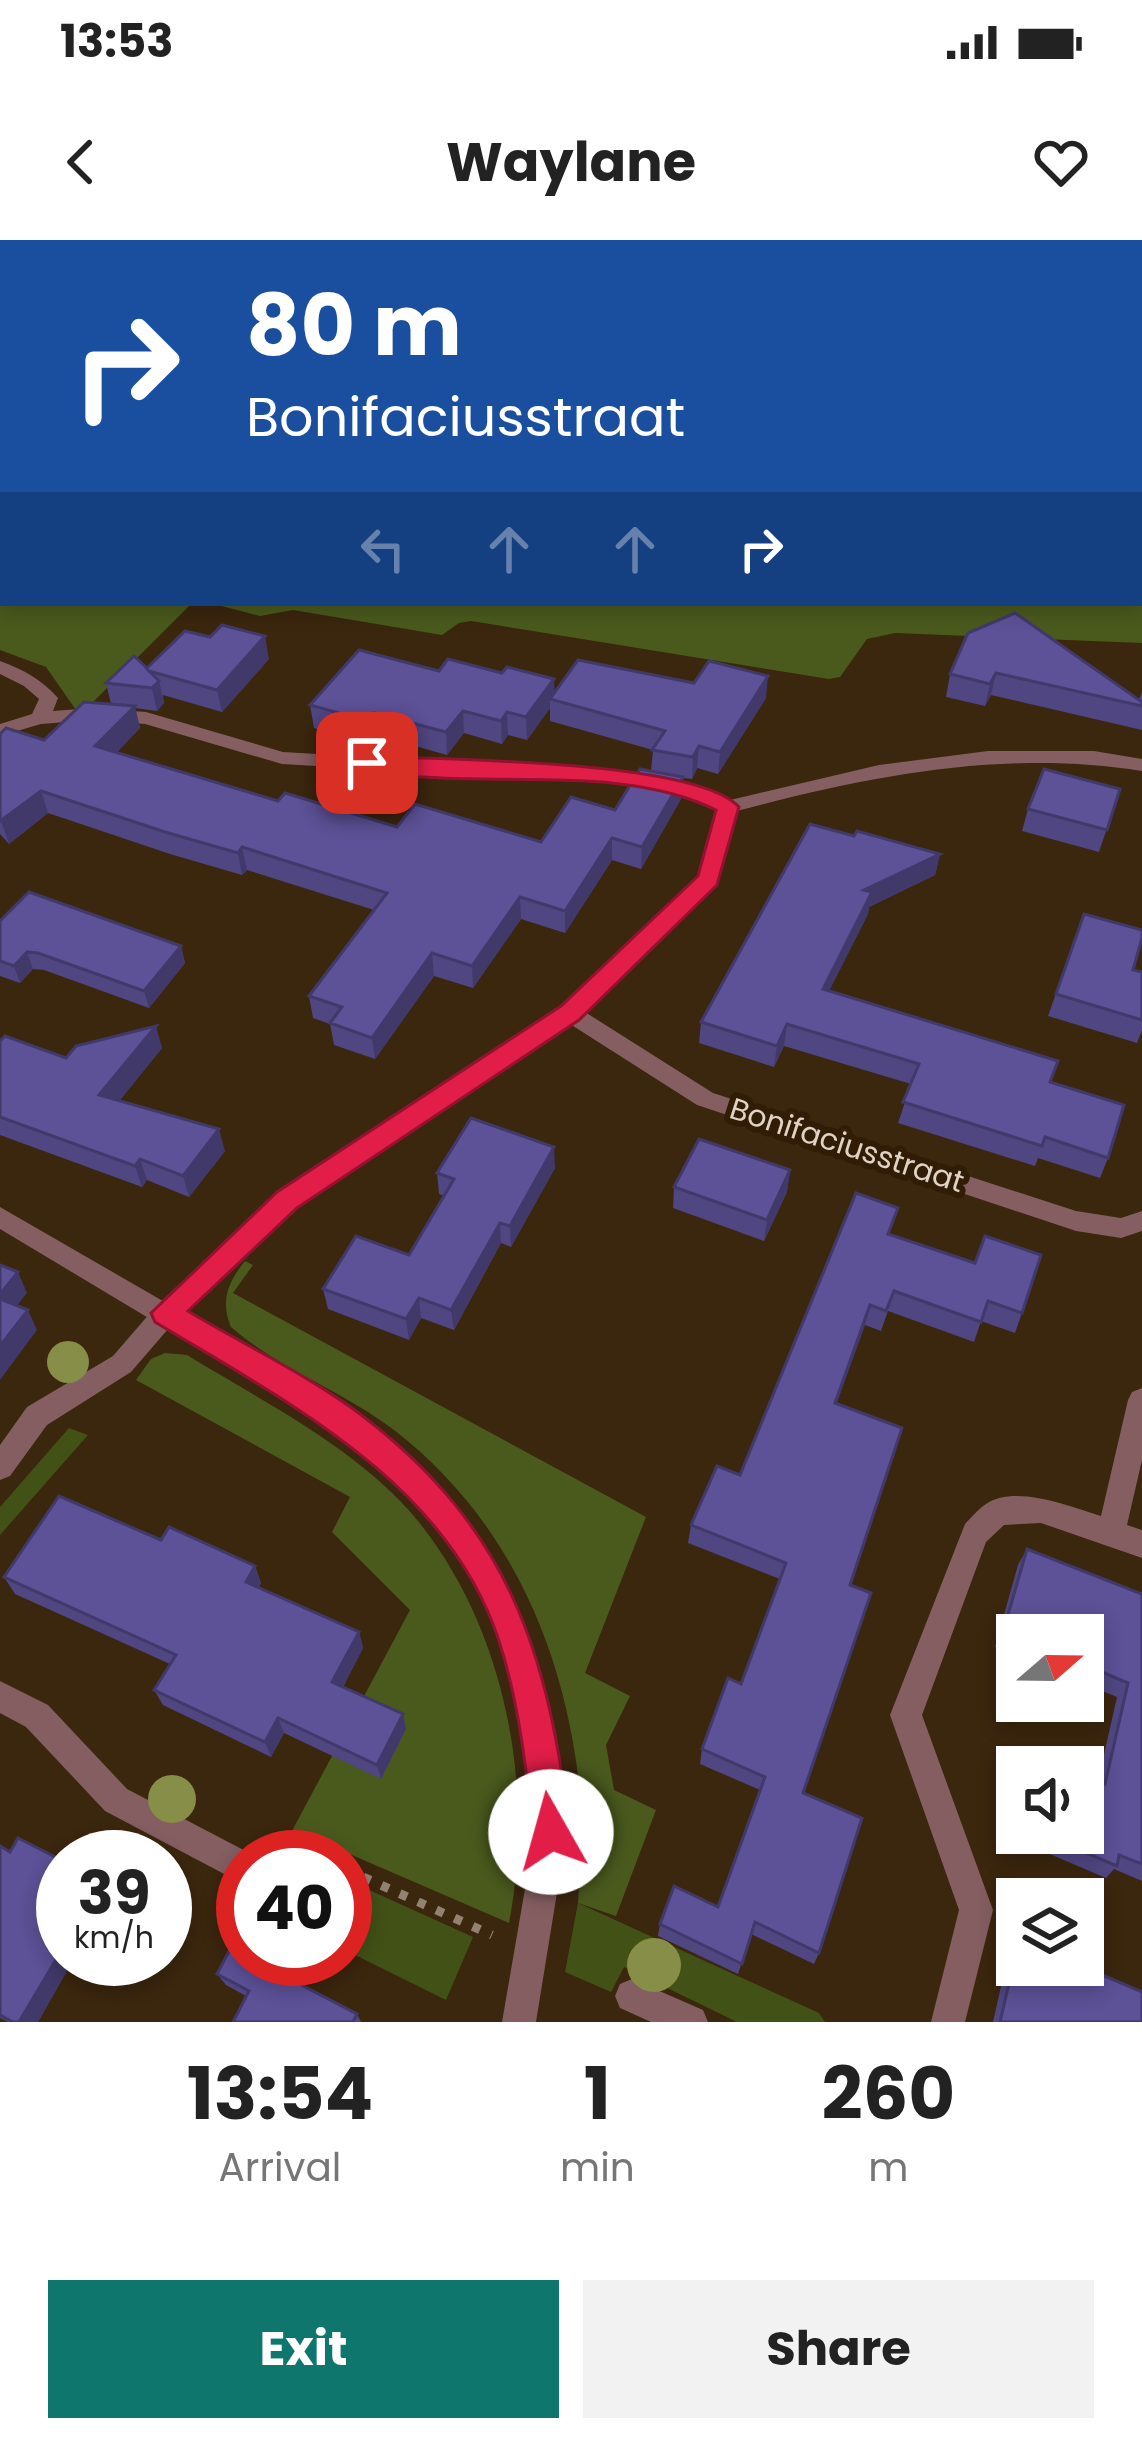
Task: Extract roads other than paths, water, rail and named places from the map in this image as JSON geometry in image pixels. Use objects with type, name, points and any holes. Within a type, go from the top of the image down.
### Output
[{"type":"street","points":[[0,668],[31,682],[49,698],[40,718]]},
{"type":"street","points":[[0,730],[40,718],[92,714],[146,718],[282,758],[623,778],[693,790],[728,807],[840,777],[986,757],[1118,760],[1142,766]]},
{"type":"street","points":[[0,1467],[37,1417],[122,1364],[166,1313],[287,1200],[570,1013],[709,880],[728,807]]},
{"type":"street","name":"Bonifaciusstraat","points":[[570,1013],[705,1099],[1076,1220],[1120,1228],[1142,1221]]},
{"type":"street","points":[[0,1216],[347,1422],[407,1474],[491,1581],[516,1640],[540,1733],[551,1832],[519,2022]]},
{"type":"street","points":[[1111,1533],[1142,1400]]},
{"type":"street","points":[[948,2022],[976,1910],[906,1715],[976,1534],[997,1512],[1041,1510],[1142,1544]]},
{"type":"street","points":[[0,1696],[37,1716],[116,1800],[216,1854]]},
{"type":"street","points":[[632,1996],[691,2022]]}]
